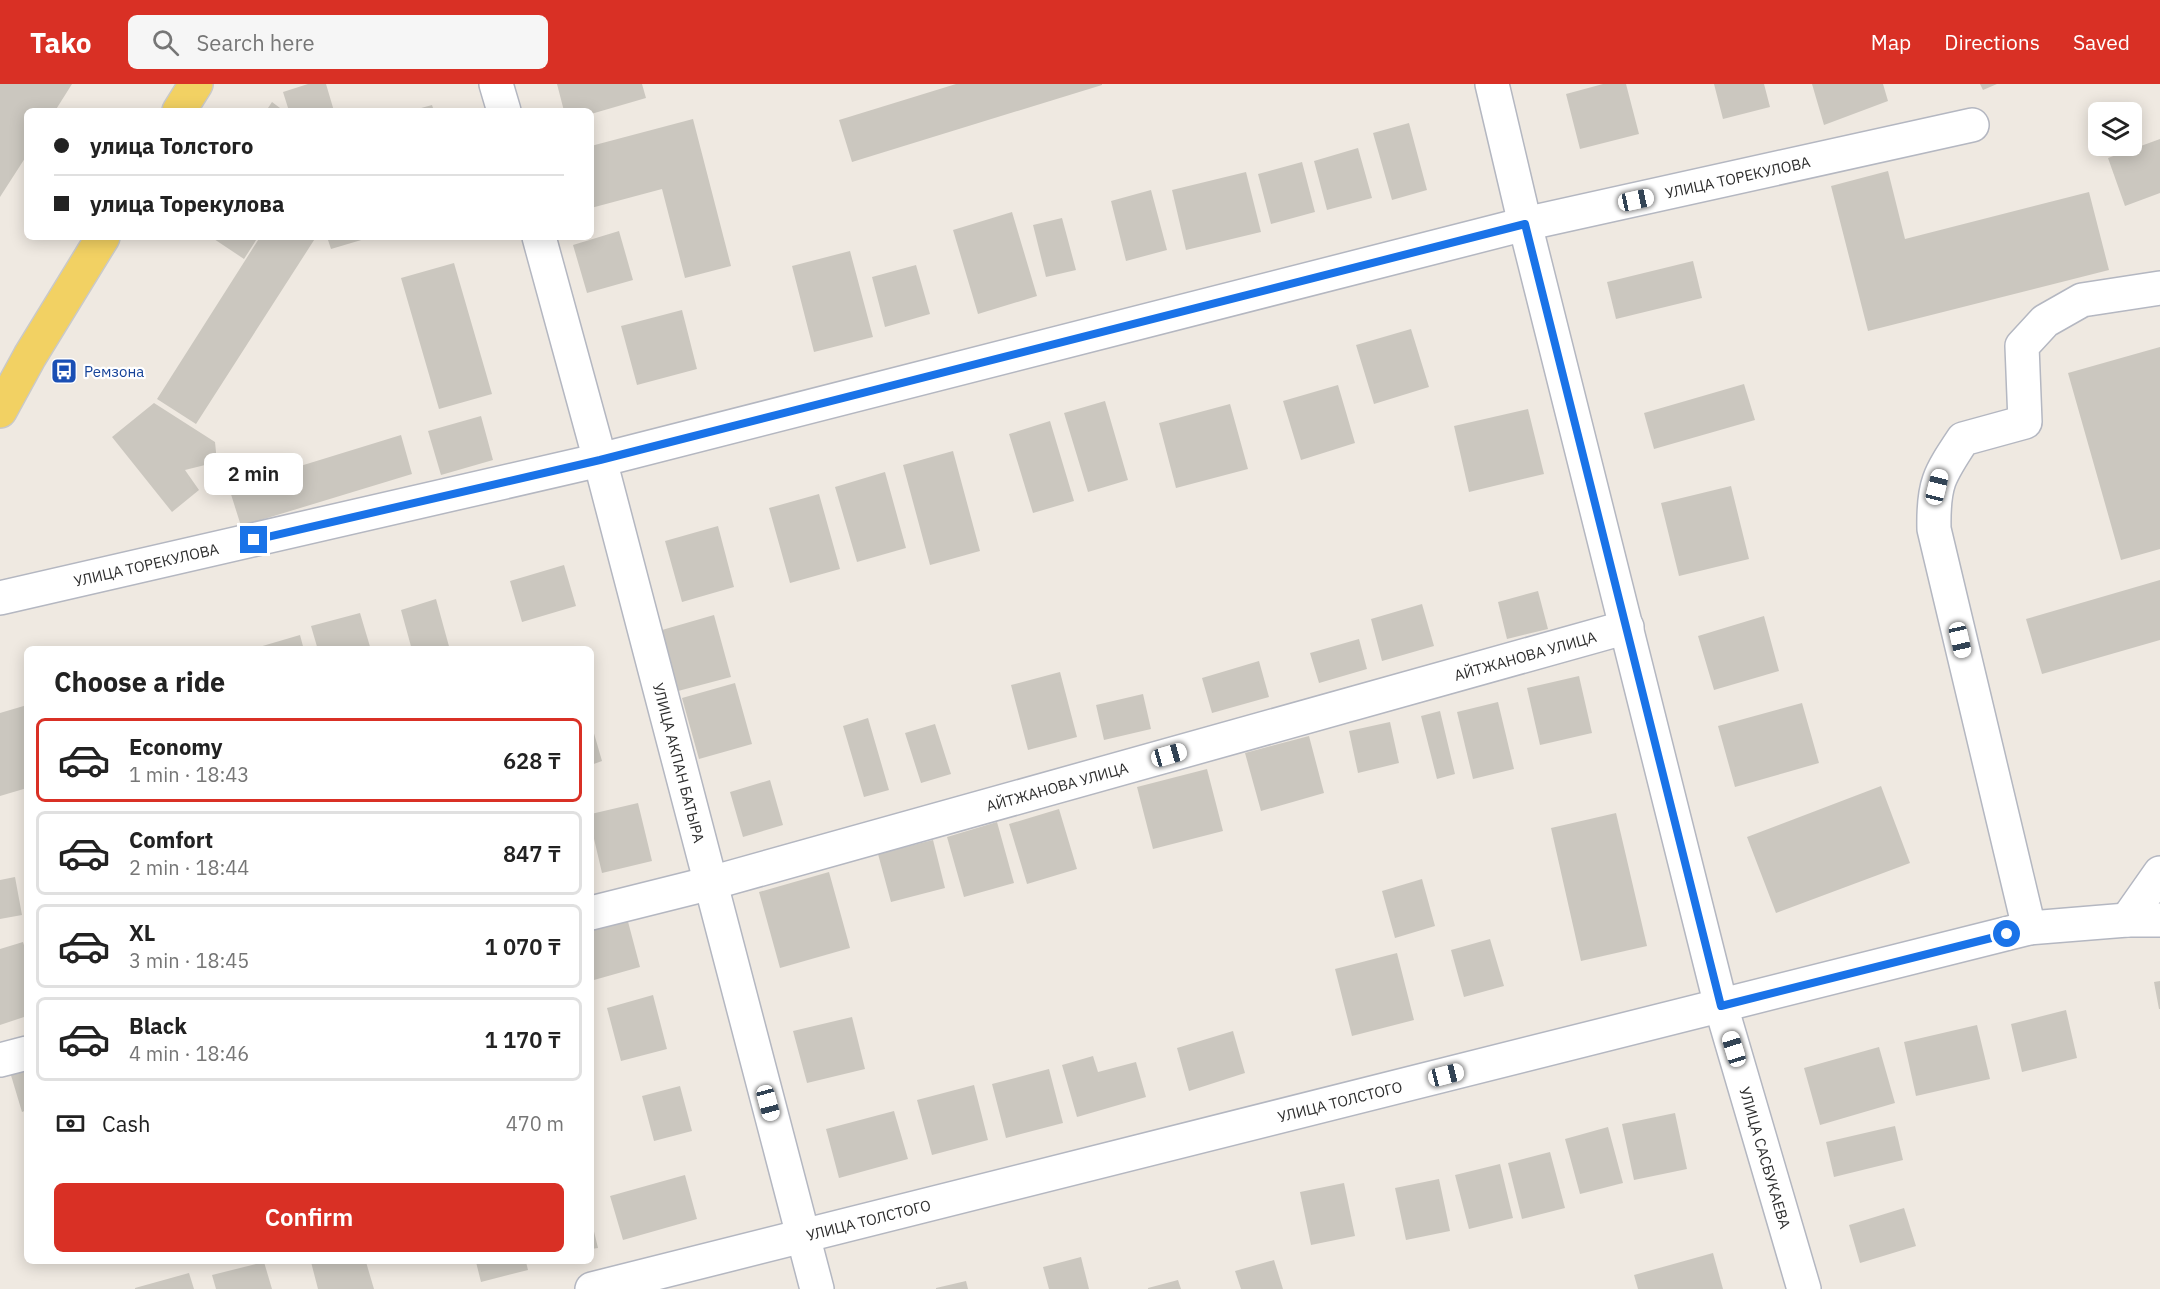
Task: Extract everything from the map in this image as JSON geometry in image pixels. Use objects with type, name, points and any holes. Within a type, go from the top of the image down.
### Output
[{"type":"main road","points":[[181,108],[196,84]]},
{"type":"main road","points":[[0,411],[30,356],[101,240]]},
{"type":"street","points":[[496,84],[503,108]]},
{"type":"street","name":"УЛИЦА САСБУКАЕВА","points":[[1492,84],[1721,1006],[1804,1289]]},
{"type":"street","name":"УЛИЦА ТОРЕКУЛОВА","points":[[0,598],[600,460],[1525,224],[1972,125]]},
{"type":"street","name":"УЛИЦА АКПАН БАТЫРА","points":[[540,240],[600,460],[817,1289]]},
{"type":"street","points":[[2029,928],[1934,529],[1933,501],[1940,474],[1963,439],[2025,422],[2022,346],[2044,321],[2082,300],[2160,288]]},
{"type":"street","name":"АЙТЖАНОВА УЛИЦА","points":[[594,912],[711,883],[1626,627]]},
{"type":"street","points":[[2127,920],[2160,873]]},
{"type":"street","name":"УЛИЦА ТОЛСТОГО","points":[[592,1289],[2029,928],[2127,920],[2160,920]]},
{"type":"street","points":[[0,1060],[24,1054]]},
{"type":"building","points":[[0,84],[72,84],[57,108],[24,108],[24,160],[0,197]]},
{"type":"building","points":[[308,84],[326,84],[333,108],[288,108],[283,92]]},
{"type":"building","points":[[557,84],[642,84],[646,98],[594,113],[594,108],[563,108]]},
{"type":"building","points":[[956,84],[1102,85],[852,162],[839,120]]},
{"type":"building","points":[[1603,84],[1626,84],[1639,134],[1580,149],[1566,94]]},
{"type":"building","points":[[1714,84],[1764,84],[1770,107],[1723,119]]},
{"type":"building","points":[[1812,84],[1883,84],[1888,101],[1824,125]]},
{"type":"building","points":[[1980,84],[1997,84],[1983,90]]},
{"type":"building","points":[[272,102],[280,108],[268,108]]},
{"type":"building","points":[[693,119],[731,266],[685,278],[662,189],[594,207],[594,145]]},
{"type":"building","points":[[1409,123],[1427,190],[1392,200],[1373,133]]},
{"type":"building","points":[[2160,139],[2160,193],[2125,206],[2108,158],[2142,156],[2142,146]]},
{"type":"building","points":[[1358,148],[1372,198],[1327,210],[1314,161]]},
{"type":"building","points":[[1302,162],[1315,212],[1271,224],[1258,174]]},
{"type":"building","points":[[1888,171],[1905,239],[2089,192],[2109,270],[1868,331],[1831,186]]},
{"type":"building","points":[[1246,172],[1261,232],[1186,250],[1172,190]]},
{"type":"building","points":[[1151,190],[1167,250],[1126,261],[1111,201]]},
{"type":"building","points":[[1012,212],[1037,296],[978,314],[953,230]]},
{"type":"building","points":[[1062,218],[1076,270],[1046,277],[1033,225]]},
{"type":"building","points":[[619,231],[633,280],[587,293],[573,245]]},
{"type":"building","points":[[216,240],[256,240],[244,259]]},
{"type":"building","points":[[258,240],[314,240],[196,424],[157,399]]},
{"type":"building","points":[[328,240],[361,240],[331,249]]},
{"type":"building","points":[[850,251],[873,337],[814,352],[792,266]]},
{"type":"building","points":[[1693,261],[1702,298],[1616,319],[1607,282]]},
{"type":"building","points":[[454,263],[492,394],[439,409],[401,278]]},
{"type":"building","points":[[916,265],[930,314],[885,327],[872,277]]},
{"type":"building","points":[[682,310],[697,369],[637,385],[621,326]]},
{"type":"building","points":[[1411,329],[1429,387],[1374,404],[1356,345]]},
{"type":"building","points":[[2160,347],[2160,549],[2121,560],[2068,373]]},
{"type":"building","points":[[1744,384],[1755,420],[1654,449],[1644,413]]},
{"type":"building","points":[[1338,385],[1355,443],[1301,460],[1283,401]]},
{"type":"building","points":[[1105,401],[1128,480],[1088,492],[1064,413]]},
{"type":"building","points":[[154,403],[215,442],[217,462],[185,470],[199,490],[172,512],[112,437]]},
{"type":"building","points":[[1230,404],[1248,469],[1176,488],[1159,423]]},
{"type":"building","points":[[1528,409],[1544,474],[1469,492],[1454,426]]},
{"type":"building","points":[[481,416],[493,460],[441,475],[428,431]]},
{"type":"building","points":[[1050,421],[1074,501],[1033,513],[1009,434]]},
{"type":"building","points":[[401,435],[412,474],[241,526],[229,488]]},
{"type":"building","points":[[953,451],[980,551],[930,565],[903,465]]},
{"type":"building","points":[[885,472],[906,548],[857,562],[835,487]]},
{"type":"building","points":[[1731,486],[1749,559],[1679,576],[1661,503]]},
{"type":"building","points":[[819,494],[840,569],[790,583],[769,508]]},
{"type":"building","points":[[718,526],[734,587],[682,602],[665,541]]},
{"type":"building","points":[[564,565],[576,606],[522,622],[510,581]]},
{"type":"building","points":[[2160,580],[2160,640],[2042,674],[2026,619]]},
{"type":"building","points":[[1538,591],[1548,629],[1507,639],[1498,602]]},
{"type":"building","points":[[436,599],[449,646],[411,646],[401,610]]},
{"type":"building","points":[[1422,604],[1434,646],[1382,661],[1371,619]]},
{"type":"building","points":[[360,613],[370,646],[317,646],[311,626]]},
{"type":"building","points":[[714,615],[731,677],[678,691],[662,630]]},
{"type":"building","points":[[1764,616],[1779,671],[1714,690],[1698,636]]},
{"type":"building","points":[[300,635],[303,646],[262,646]]},
{"type":"building","points":[[1359,639],[1367,669],[1319,683],[1310,653]]},
{"type":"building","points":[[1259,661],[1269,697],[1212,713],[1202,678]]},
{"type":"building","points":[[1060,672],[1077,737],[1028,750],[1011,685]]},
{"type":"building","points":[[1579,676],[1592,733],[1540,745],[1527,688]]},
{"type":"building","points":[[735,683],[752,744],[699,759],[682,698]]},
{"type":"building","points":[[1143,694],[1151,729],[1104,740],[1096,705]]},
{"type":"building","points":[[1498,702],[1514,769],[1473,779],[1457,712]]},
{"type":"building","points":[[1802,703],[1819,763],[1735,787],[1718,726]]},
{"type":"building","points":[[24,706],[24,789],[0,796],[0,713]]},
{"type":"building","points":[[1440,711],[1455,774],[1437,779],[1421,716]]},
{"type":"building","points":[[868,718],[889,790],[864,797],[843,726]]},
{"type":"building","points":[[1390,722],[1399,763],[1358,773],[1349,731]]},
{"type":"building","points":[[935,724],[951,774],[921,783],[905,733]]},
{"type":"building","points":[[594,733],[602,761],[594,764]]},
{"type":"building","points":[[1309,736],[1324,793],[1261,811],[1245,753]]},
{"type":"building","points":[[1207,769],[1223,831],[1153,849],[1137,787]]},
{"type":"building","points":[[770,780],[783,825],[743,837],[730,792]]},
{"type":"building","points":[[1881,786],[1910,863],[1776,913],[1747,837]]},
{"type":"building","points":[[638,803],[652,861],[602,873],[594,839],[594,813]]},
{"type":"building","points":[[1059,809],[1077,869],[1027,884],[1009,824]]},
{"type":"building","points":[[1616,813],[1647,946],[1581,961],[1551,828]]},
{"type":"building","points":[[997,822],[1014,883],[964,897],[947,837]]},
{"type":"building","points":[[933,840],[945,888],[891,902],[878,854]]},
{"type":"building","points":[[829,872],[850,948],[780,968],[759,892]]},
{"type":"building","points":[[15,877],[22,915],[0,919],[0,880]]},
{"type":"building","points":[[1422,879],[1435,926],[1395,938],[1382,891]]},
{"type":"building","points":[[626,914],[640,967],[594,980],[594,923]]},
{"type":"building","points":[[1490,939],[1504,986],[1464,997],[1451,950]]},
{"type":"building","points":[[23,942],[24,945],[24,1017],[0,1025],[0,949]]},
{"type":"building","points":[[1397,953],[1414,1020],[1352,1036],[1335,969]]},
{"type":"building","points":[[2160,981],[2160,1009],[2159,1009],[2154,982]]},
{"type":"building","points":[[653,995],[667,1049],[621,1061],[607,1008]]},
{"type":"building","points":[[2066,1010],[2077,1058],[2022,1072],[2011,1024]]},
{"type":"building","points":[[852,1017],[865,1069],[807,1083],[793,1031]]},
{"type":"building","points":[[1977,1025],[1990,1079],[1916,1096],[1904,1042]]},
{"type":"building","points":[[1233,1031],[1245,1073],[1189,1091],[1177,1048]]},
{"type":"building","points":[[1879,1047],[1895,1103],[1820,1125],[1804,1068]]},
{"type":"building","points":[[1093,1056],[1098,1072],[1136,1062],[1146,1097],[1077,1117],[1062,1065]]},
{"type":"building","points":[[24,1068],[24,1111],[22,1112],[10,1072]]},
{"type":"building","points":[[1049,1069],[1063,1123],[1006,1138],[992,1084]]},
{"type":"building","points":[[974,1085],[988,1140],[932,1155],[917,1100]]},
{"type":"building","points":[[680,1086],[692,1131],[654,1141],[642,1096]]},
{"type":"building","points":[[894,1111],[908,1159],[839,1178],[826,1129]]},
{"type":"building","points":[[1675,1113],[1687,1169],[1634,1180],[1622,1124]]},
{"type":"building","points":[[1895,1126],[1903,1160],[1834,1177],[1826,1142]]},
{"type":"building","points":[[1608,1127],[1623,1183],[1580,1194],[1565,1139]]},
{"type":"building","points":[[1550,1152],[1565,1208],[1522,1219],[1508,1163]]},
{"type":"building","points":[[1500,1164],[1513,1218],[1469,1229],[1455,1175]]},
{"type":"building","points":[[685,1175],[697,1219],[623,1240],[610,1196]]},
{"type":"building","points":[[1439,1179],[1450,1231],[1406,1240],[1395,1188]]},
{"type":"building","points":[[1344,1183],[1355,1236],[1311,1245],[1300,1192]]},
{"type":"building","points":[[1904,1208],[1916,1246],[1860,1263],[1849,1225]]},
{"type":"building","points":[[594,1231],[598,1248],[594,1249]]},
{"type":"building","points":[[1713,1253],[1723,1289],[1638,1289],[1634,1275]]},
{"type":"building","points":[[1081,1257],[1089,1289],[1049,1289],[1043,1267]]},
{"type":"building","points":[[1274,1260],[1283,1289],[1241,1289],[1235,1271]]},
{"type":"building","points":[[265,1264],[272,1289],[216,1289],[212,1275]]},
{"type":"building","points":[[312,1264],[367,1264],[374,1289],[318,1289]]},
{"type":"building","points":[[476,1264],[526,1264],[528,1270],[481,1282]]},
{"type":"building","points":[[189,1273],[194,1289],[135,1289],[135,1288]]},
{"type":"building","points":[[1178,1280],[1181,1289],[1148,1289],[1148,1288]]},
{"type":"building","points":[[966,1281],[968,1289],[936,1289],[936,1288]]},
{"type":"place","name":"Ремзона","points":[[64,371]]},
{"type":"route","points":[[254,540],[600,460],[1525,224],[1721,1006],[2007,934]]}]
